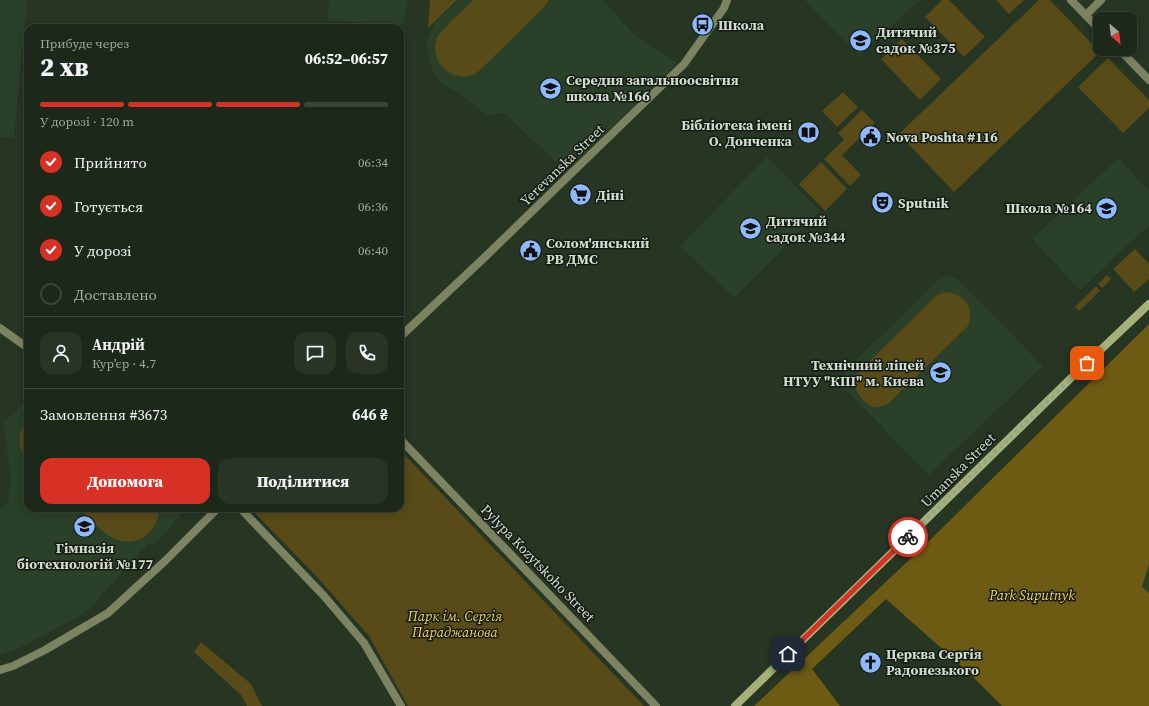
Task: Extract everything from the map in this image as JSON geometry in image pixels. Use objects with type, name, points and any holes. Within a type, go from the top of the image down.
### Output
[{"type":"street","name":"Yerevanska Street","points":[[404,333],[684,64],[724,8],[727,0]]},
{"type":"street","points":[[1071,0],[1093,22]]},
{"type":"street","points":[[1086,15],[1101,0]]},
{"type":"street","points":[[1126,56],[1149,80]]},
{"type":"street","name":"Umanska Street","points":[[735,706],[1070,379],[1149,304]]},
{"type":"street","points":[[0,328],[24,345]]},
{"type":"street","name":"Pylypa Kozytskoho Street","points":[[404,442],[656,706]]},
{"type":"street","points":[[0,670],[13,666],[45,650],[108,613],[165,561],[214,512]]},
{"type":"street","points":[[244,512],[324,596],[364,643],[400,706]]},
{"type":"shaded area","points":[[0,0],[27,0],[14,137],[0,137]]},
{"type":"shaded area","points":[[329,0],[407,0],[404,24],[327,21]]},
{"type":"shaded area","name":"Середня загальноосвітня школа №166","points":[[459,0],[602,0],[636,36],[678,63],[566,172],[504,113],[488,116],[457,92],[442,84],[432,69],[426,43],[435,22]]},
{"type":"shaded area","name":"Дитячий садок №375","points":[[805,0],[920,0],[859,56]]},
{"type":"shaded area","name":"Дитячий садок №344","points":[[767,157],[820,211],[734,298],[680,246]]},
{"type":"shaded area","name":"Школа №164","points":[[1118,158],[1149,190],[1149,225],[1080,290],[1032,239]]},
{"type":"shaded area","name":"Технічний ліцей НТУУ \"КПІ\" м. Києва","points":[[951,276],[958,279],[1043,366],[929,475],[842,386],[842,378],[847,369],[937,281]]},
{"type":"shaded area","name":"Гімназія біотехнологій №177","points":[[24,404],[24,512],[183,512],[153,546],[149,543],[91,607],[80,616],[19,648],[0,655],[0,509],[8,504],[11,477],[3,422]]},
{"type":"shaded area","points":[[1149,564],[1149,593],[1142,587]]},
{"type":"green space","points":[[430,0],[457,0],[428,28]]},
{"type":"green space","points":[[473,0],[549,0],[545,6],[478,71],[473,75],[465,77],[457,76],[443,68],[436,55],[435,47],[437,38],[440,34]]},
{"type":"green space","points":[[942,0],[949,0],[985,37],[964,57],[925,17]]},
{"type":"green space","points":[[996,0],[1024,0],[1009,14]]},
{"type":"green space","points":[[1039,0],[1050,0],[1093,45],[1093,56],[1096,56],[954,192],[899,134]]},
{"type":"green space","points":[[902,39],[941,79],[920,100],[881,59]]},
{"type":"green space","points":[[1108,58],[1149,100],[1149,108],[1123,133],[1078,87]]},
{"type":"green space","points":[[843,92],[858,107],[837,127],[822,111]]},
{"type":"green space","points":[[862,110],[875,123],[842,155],[861,175],[850,186],[824,159],[844,140],[838,133]]},
{"type":"green space","points":[[821,162],[847,189],[825,211],[799,184]]},
{"type":"green space","points":[[1135,249],[1149,264],[1149,279],[1134,292],[1113,269]]},
{"type":"green space","points":[[1107,275],[1111,279],[1102,288],[1098,284]]},
{"type":"green space","points":[[1096,286],[1100,291],[1079,311],[1075,307]]},
{"type":"green space","points":[[945,292],[958,295],[966,303],[970,313],[968,326],[888,404],[872,407],[863,401],[855,384],[857,374],[936,296]]},
{"type":"green space","name":"Park Suputnyk","points":[[1149,324],[1149,564],[1142,587],[1149,593],[1149,706],[1002,706],[967,671],[886,599],[812,669],[840,706],[754,706],[925,545]]},
{"type":"green space","points":[[24,424],[24,457],[20,446],[20,435]]},
{"type":"green space","name":"Парк ім. Сергія Параджанова","points":[[404,454],[644,706],[408,706],[369,636],[319,579],[254,512],[404,512]]},
{"type":"green space","points":[[83,512],[158,512],[157,522],[154,528],[141,539],[136,541],[121,541],[116,539],[107,535]]},
{"type":"green space","points":[[201,642],[251,684],[262,706],[247,706],[241,695],[194,652]]},
{"type":"way so far","points":[[908,537],[1087,363]]},
{"type":"place","name":"Школа","points":[[702,25]]},
{"type":"place","name":"Дитячий садок №375","points":[[860,40]]},
{"type":"place","name":"Середня загальноосвітня школа №166","points":[[551,88]]},
{"type":"place","name":"Бібліотека імені О. Донченка","points":[[808,133]]},
{"type":"place","name":"Nova Poshta #116","points":[[871,137]]},
{"type":"place","name":"Діні","points":[[581,195]]},
{"type":"place","name":"Sputnik","points":[[882,203]]},
{"type":"place","name":"Школа №164","points":[[1107,208]]},
{"type":"place","name":"Дитячий садок №344","points":[[750,229]]},
{"type":"place","name":"Солом'янський РВ ДМС","points":[[531,251]]},
{"type":"place","name":"Технічний ліцей НТУУ \"КПІ\" м. Києва","points":[[940,373]]},
{"type":"place","name":"Гімназія біотехнологій №177","points":[[85,526]]},
{"type":"place","name":"Церква Сергія Радонезького","points":[[871,662]]},
{"type":"route","points":[[788,654],[908,537]]}]
